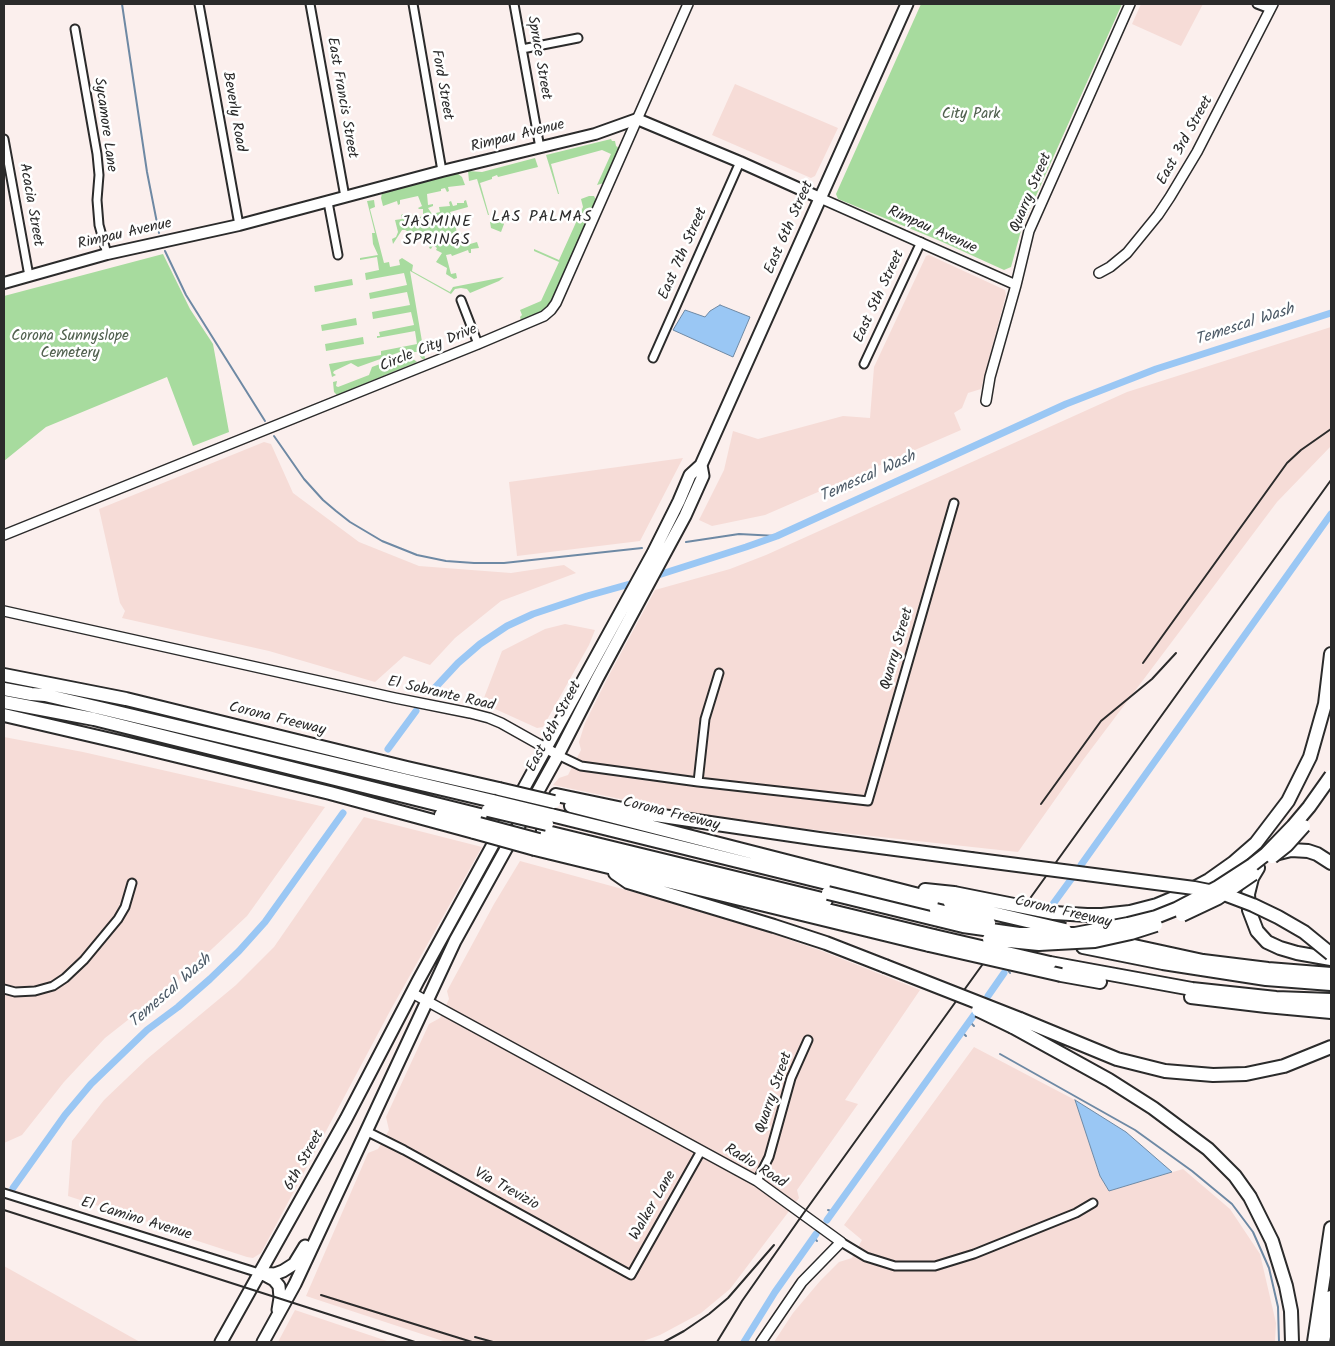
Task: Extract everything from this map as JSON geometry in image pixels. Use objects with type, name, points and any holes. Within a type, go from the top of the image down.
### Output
[{"type":"highway","points":[[952,898],[1033,910],[1078,915],[1102,915],[1130,912],[1156,905],[1181,895],[1209,880],[1256,843],[1288,801],[1310,757],[1324,704],[1331,654]]},
{"type":"highway","name":"Corona Freeway","points":[[4,676],[126,699],[355,756],[393,789],[499,789],[522,794],[541,791],[546,822],[607,868],[932,940],[1061,975],[1197,998],[1331,1012]]},
{"type":"highway","points":[[4,689],[30,700],[44,713],[339,780],[393,789],[484,817],[546,822],[936,910],[1085,941]]},
{"type":"highway","points":[[4,702],[30,700],[45,695],[339,780],[393,789],[484,817],[546,822],[642,813],[818,839],[1185,887],[1224,894],[1253,905],[1304,932],[1328,957]]},
{"type":"highway","name":"Corona Freeway","points":[[4,716],[120,742],[393,789],[484,817],[546,822],[952,898],[1085,941],[1202,961],[1268,969],[1326,979]]},
{"type":"highway","points":[[827,896],[963,926],[1019,934],[1075,934],[1128,924],[1156,917],[1176,909],[1218,887],[1252,865],[1266,854],[1310,807],[1331,776]]},
{"type":"highway","points":[[546,822],[827,896],[962,934],[1007,942],[1057,944],[1095,941],[1114,937],[1165,922],[1203,906],[1249,877],[1287,845],[1331,792]]},
{"type":"highway","points":[[546,822],[932,940],[1050,964],[1192,989],[1276,998],[1331,1000]]},
{"type":"highway","points":[[1328,957],[1297,953],[1267,942],[1257,931],[1254,924],[1249,910],[1248,894],[1256,870],[1274,855],[1291,850],[1308,851],[1317,854],[1331,863]]},
{"type":"highway","points":[[607,868],[628,882],[826,943],[885,966],[1016,1023],[1117,1059],[1165,1072],[1213,1075],[1246,1074],[1284,1066],[1331,1048]]},
{"type":"highway","points":[[1016,1023],[1153,1108],[1208,1149],[1235,1176],[1254,1205],[1272,1241],[1286,1286],[1291,1311],[1292,1342]]},
{"type":"highway","points":[[1314,1342],[1331,1228]]},
{"type":"highway","points":[[1323,1342],[1331,1297]]},
{"type":"main road","name":"East 6th Street","points":[[412,993],[651,557],[690,475],[701,465],[907,4]]},
{"type":"main road","name":"Rimpau Avenue","points":[[4,283],[107,254],[239,225],[442,171],[596,134],[637,119],[820,198]]},
{"type":"main road","name":"East 6th Street","points":[[426,1000],[455,941],[666,553],[703,476],[701,465]]},
{"type":"main road","name":"6th Street","points":[[221,1342],[359,1096],[412,993]]},
{"type":"main road","points":[[266,1337],[295,1284],[426,1000]]},
{"type":"main road","points":[[259,1272],[275,1274],[283,1272],[294,1264],[301,1255],[319,1216],[337,1194]]},
{"type":"main road","points":[[259,1272],[274,1280],[279,1286],[278,1310],[266,1337]]},
{"type":"street","name":"Beverly Road","points":[[199,4],[239,225]]},
{"type":"street","name":"East Francis Street","points":[[310,4],[345,197]]},
{"type":"street","name":"Ford Street","points":[[413,4],[442,171]]},
{"type":"street","name":"Spruce Street","points":[[514,4],[540,148]]},
{"type":"street","name":"Circle City Drive","points":[[4,534],[544,316],[556,303],[688,4]]},
{"type":"street","name":"Quarry Street","points":[[986,401],[990,377],[1029,231],[1130,4]]},
{"type":"street","points":[[1257,4],[1271,7]]},
{"type":"street","name":"East 3rd Street","points":[[1099,273],[1110,267],[1127,252],[1154,220],[1170,197],[1197,152],[1271,7]]},
{"type":"street","name":"Sycamore Lane","points":[[75,29],[97,154],[99,176],[97,200],[100,225],[107,254]]},
{"type":"street","points":[[522,49],[578,38]]},
{"type":"street","name":"Acacia Street","points":[[4,139],[29,276]]},
{"type":"street","name":"East 7th Street","points":[[653,358],[740,162]]},
{"type":"street","name":"Rimpau Avenue","points":[[820,198],[1016,284]]},
{"type":"street","points":[[328,202],[338,255]]},
{"type":"street","name":"East 5th Street","points":[[864,364],[921,242]]},
{"type":"street","points":[[461,300],[478,344]]},
{"type":"street","name":"Quarry Street","points":[[868,802],[954,503]]},
{"type":"street","name":"El Sobrante Road","points":[[4,611],[470,713],[495,720],[581,766],[868,802]]},
{"type":"street","points":[[698,782],[705,719],[719,672]]},
{"type":"street","points":[[4,988],[15,992],[35,991],[52,986],[65,978],[84,960],[118,919],[125,907],[132,883]]},
{"type":"street","name":"Radio Road","points":[[412,993],[757,1181],[826,1231],[866,1257],[895,1266],[935,1266],[974,1254],[1076,1213],[1093,1203]]},
{"type":"street","name":"Quarry Street","points":[[757,1181],[769,1157],[791,1078],[808,1040]]},
{"type":"street","name":"Via Trevizio","points":[[366,1131],[631,1275]]},
{"type":"street","name":"Walker Lane","points":[[631,1275],[701,1151]]},
{"type":"street","name":"El Camino Avenue","points":[[4,1194],[259,1272]]},
{"type":"street","points":[[761,1342],[802,1282],[842,1242]]},
{"type":"shaded area","points":[[1141,4],[1203,4],[1181,46],[1132,24]]},
{"type":"shaded area","points":[[735,84],[838,128],[815,176],[811,178],[712,135]]},
{"type":"shaded area","points":[[929,255],[1005,290],[1006,295],[981,389],[968,393],[962,408],[954,413],[961,430],[765,515],[712,526],[699,520],[724,470],[733,431],[758,439],[843,416],[870,418],[874,367],[926,256]]},
{"type":"shaded area","points":[[1331,327],[1331,446],[1277,502],[1083,760],[1018,852],[798,828],[688,813],[553,785],[559,778],[568,775],[581,750],[579,742],[585,723],[655,590],[730,569],[766,555],[1127,392]]},
{"type":"shaded area","points":[[264,442],[271,444],[293,493],[359,542],[419,566],[511,573],[564,565],[576,573],[501,601],[455,638],[430,665],[404,656],[375,682],[269,651],[122,618],[125,611],[120,603],[99,509]]},
{"type":"shaded area","points":[[683,458],[640,541],[517,556],[509,482]]},
{"type":"shaded area","points":[[565,624],[595,630],[589,645],[543,727],[537,728],[482,703],[502,651],[545,629]]},
{"type":"shaded area","points":[[4,737],[83,752],[325,807],[247,916],[180,979],[105,1038],[64,1082],[22,1135],[4,1143]]},
{"type":"shaded area","points":[[364,817],[482,847],[390,1011],[261,1253],[253,1258],[247,1257],[68,1196],[72,1141],[104,1100],[147,1059],[236,985],[274,947]]},
{"type":"shaded area","points":[[520,861],[721,916],[822,951],[920,990],[845,1100],[858,1104],[797,1190],[799,1198],[730,1289],[701,1313],[660,1335],[641,1342],[446,1342],[306,1296],[368,1153],[378,1149],[389,1130],[386,1117],[429,1024],[440,1018],[449,999],[447,991],[494,904]]},
{"type":"shaded area","points":[[974,1047],[1075,1100],[1100,1176],[1109,1191],[1183,1169],[1230,1209],[1260,1254],[1276,1323],[1275,1342],[774,1342],[793,1313],[820,1281],[839,1262],[852,1258],[862,1240],[844,1225]]},
{"type":"shaded area","points":[[4,1266],[140,1342],[4,1342]]},
{"type":"shaded area","points":[[295,1310],[390,1342],[278,1342]]},
{"type":"green space","name":"City Park","points":[[921,4],[1122,4],[1022,227],[1011,267],[1004,270],[938,240],[838,199],[836,194]]},
{"type":"green space","points":[[611,139],[615,141],[616,146],[619,148],[604,183],[597,185],[611,154],[602,150],[551,164],[558,194],[546,155]]},
{"type":"green space","points":[[535,158],[538,167],[498,177],[497,175],[480,183],[488,215],[477,179],[469,181],[468,171],[482,172]]},
{"type":"green space","points":[[457,173],[462,177],[465,185],[448,187],[449,191],[447,192],[445,188],[441,189],[441,191],[427,194],[428,205],[433,204],[433,206],[428,208],[432,214],[440,212],[439,207],[450,206],[449,202],[451,201],[453,206],[457,205],[457,203],[464,203],[466,200],[468,207],[450,212],[452,217],[454,216],[457,234],[462,234],[458,236],[463,246],[477,242],[479,248],[471,249],[471,253],[468,250],[452,256],[451,254],[446,255],[451,274],[456,273],[457,278],[454,279],[446,274],[447,268],[436,262],[442,253],[436,250],[437,248],[433,245],[431,249],[429,248],[431,244],[415,237],[411,233],[409,237],[407,236],[409,232],[405,230],[402,230],[393,244],[392,239],[396,237],[398,232],[395,220],[402,219],[401,215],[403,214],[404,218],[415,214],[416,218],[423,216],[423,209],[418,208],[422,206],[418,196],[400,200],[398,205],[397,201],[383,206],[381,198],[382,193]]},
{"type":"green space","points":[[594,196],[596,200],[552,301],[539,313],[521,320],[520,310],[541,301],[559,262],[534,251],[534,249],[559,260],[583,207],[581,199]]},
{"type":"green space","points":[[374,200],[375,207],[370,209],[384,263],[389,262],[390,267],[400,265],[399,260],[402,258],[413,265],[412,271],[450,292],[453,287],[504,277],[470,293],[467,289],[461,288],[455,289],[451,294],[410,271],[425,359],[422,359],[417,352],[400,352],[358,367],[351,363],[334,371],[333,373],[336,375],[332,377],[329,364],[381,355],[381,351],[417,344],[415,331],[377,338],[377,336],[380,336],[379,332],[414,325],[411,312],[373,319],[372,312],[410,305],[407,292],[370,299],[369,293],[407,285],[404,273],[366,280],[365,273],[379,270],[377,257],[360,260],[360,258],[378,255],[373,244],[372,233],[375,233],[367,201]]},
{"type":"green space","points":[[499,219],[504,224],[501,232],[491,228],[490,222]]},
{"type":"green space","name":"Corona Sunnyslope Cemetery","points":[[163,254],[190,309],[213,344],[229,432],[193,446],[167,377],[46,427],[4,461],[4,296]]},
{"type":"green space","points":[[352,279],[353,285],[315,292],[314,286]]},
{"type":"green space","points":[[356,318],[357,325],[322,331],[321,325]]},
{"type":"green space","points":[[363,337],[364,344],[326,351],[325,344]]},
{"type":"green space","points":[[396,357],[412,358],[417,362],[337,395],[334,392],[333,382],[337,381],[336,386],[338,387],[369,375],[372,367],[380,364],[379,368],[381,369],[389,365],[391,359]]},
{"type":"water","points":[[720,305],[750,317],[733,357],[673,330],[685,310],[705,317],[710,311]]},
{"type":"water","points":[[1075,1100],[1126,1132],[1172,1172],[1109,1191],[1100,1176]]},
{"type":"waterway","points":[[122,4],[147,172],[159,233]]},
{"type":"waterway","points":[[165,251],[186,295],[265,421]]},
{"type":"waterway","name":"Temescal Wash","points":[[652,577],[777,536],[1066,404],[1156,369],[1331,313]]},
{"type":"waterway","points":[[274,436],[304,479],[336,511],[350,522],[382,541],[417,555],[446,561],[504,563],[642,548]]},
{"type":"waterway","points":[[1081,865],[1331,514]]},
{"type":"waterway","points":[[686,542],[739,534],[777,536]]},
{"type":"waterway","name":"Temescal Wash","points":[[432,691],[458,663],[480,644],[507,626],[533,614],[637,582]]},
{"type":"waterway","name":"Temescal Wash","points":[[388,749],[416,711]]},
{"type":"waterway","name":"Temescal Wash","points":[[13,1188],[65,1115],[91,1084],[147,1030],[178,1007],[210,979],[265,922],[343,813]]},
{"type":"waterway","points":[[1053,904],[1072,878]]},
{"type":"waterway","points":[[1007,969],[1010,973]]},
{"type":"waterway","points":[[988,996],[1004,973]]},
{"type":"waterway","points":[[827,1220],[974,1015]]},
{"type":"waterway","points":[[969,1021],[974,1026]]},
{"type":"waterway","points":[[962,1032],[966,1036]]},
{"type":"waterway","points":[[1000,1054],[1135,1130],[1192,1171],[1232,1204],[1253,1232],[1269,1268],[1278,1307],[1279,1342]]},
{"type":"waterway","points":[[744,1342],[775,1292],[816,1234]]},
{"type":"waterway","points":[[814,1238],[817,1241]]},
{"type":"railway","points":[[1143,663],[1287,463],[1301,450],[1331,429]]},
{"type":"railway","points":[[717,1342],[742,1301],[803,1214],[1331,480]]},
{"type":"railway","points":[[1041,804],[1101,721],[1152,679],[1176,653]]},
{"type":"railway","points":[[4,1210],[415,1342]]},
{"type":"railway","points":[[664,1342],[709,1314],[728,1298],[774,1245]]},
{"type":"railway","points":[[321,1295],[472,1342]]},
{"type":"railway","points":[[475,1337],[493,1342]]},
{"type":"district","name":"LAS PALMAS","points":[[542,218]]},
{"type":"district","name":"JASMINE SPRINGS","points":[[437,232]]}]
